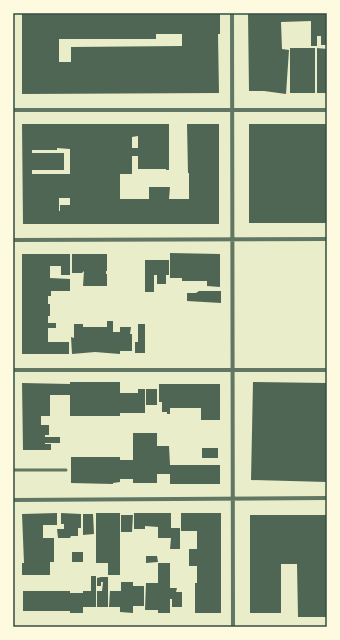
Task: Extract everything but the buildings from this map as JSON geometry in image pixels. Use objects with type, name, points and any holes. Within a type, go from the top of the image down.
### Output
[{"type":"street","points":[[232,13],[233,627]]},
{"type":"street","points":[[13,110],[327,110]]},
{"type":"street","points":[[13,240],[327,239]]},
{"type":"street","points":[[13,370],[327,370]]},
{"type":"street","points":[[13,500],[327,498]]},
{"type":"lane","points":[[13,470],[66,470]]}]
